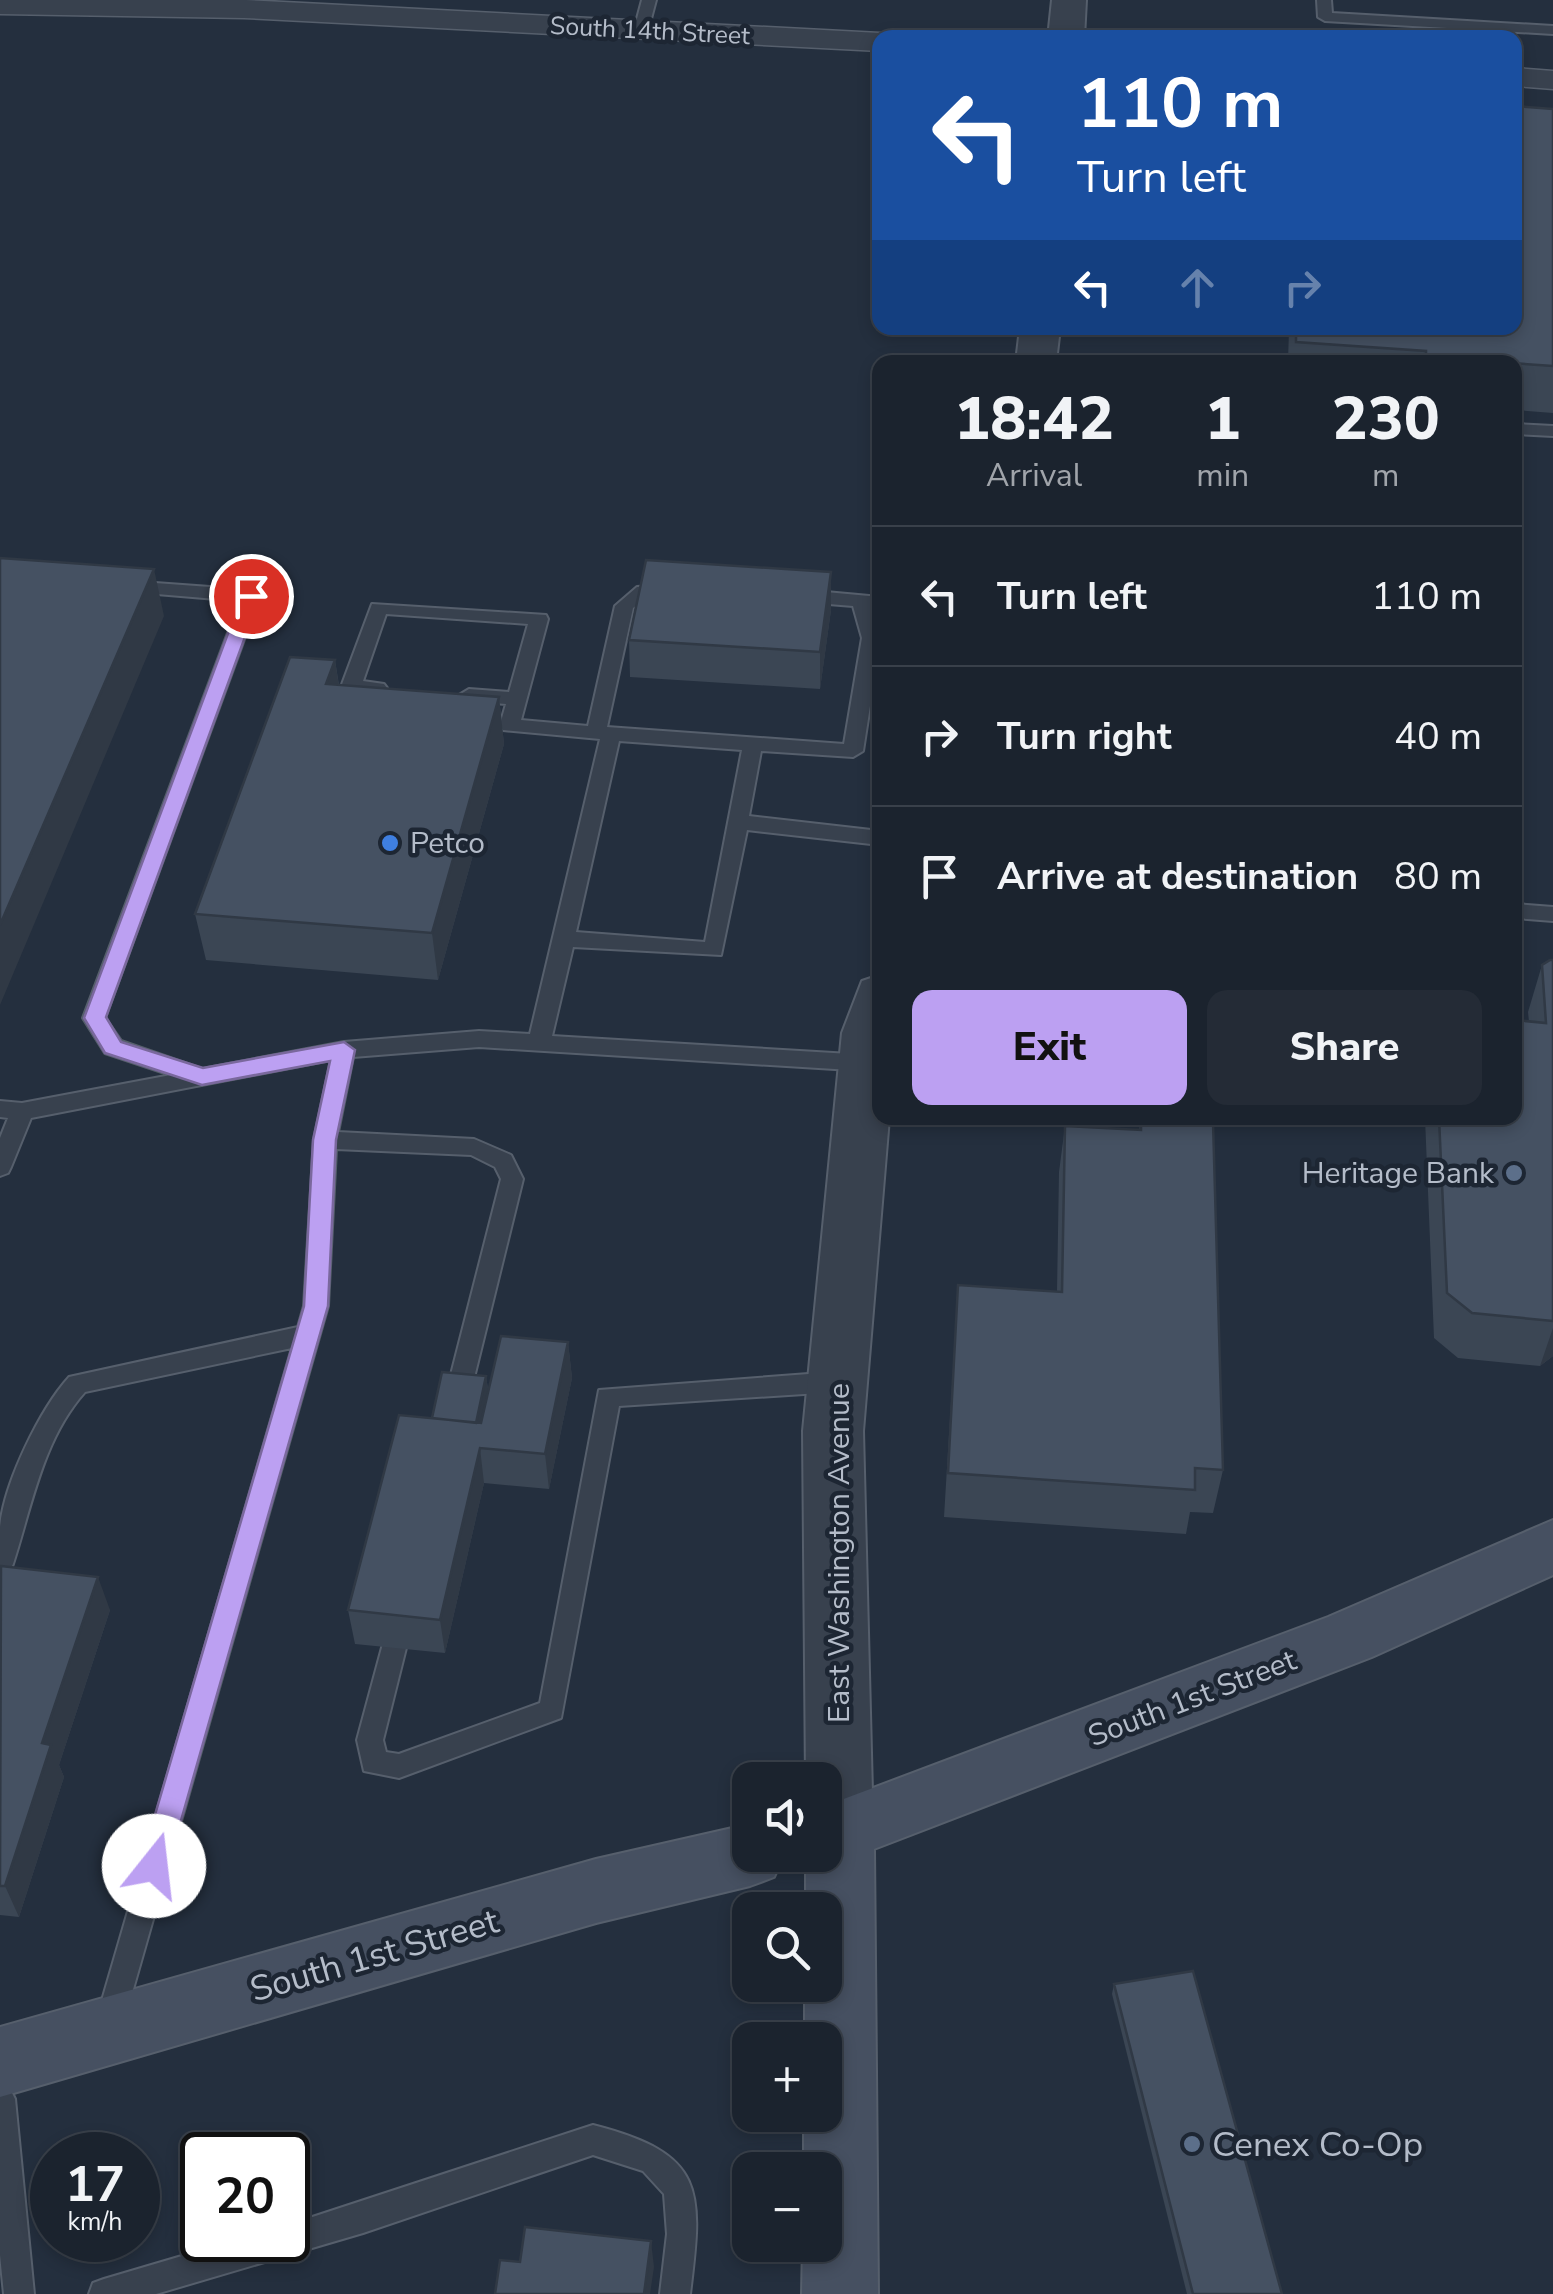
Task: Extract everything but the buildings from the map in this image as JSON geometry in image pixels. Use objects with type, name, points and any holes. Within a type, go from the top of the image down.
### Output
[{"type":"main road","name":"South 1st Street","points":[[842,1831],[1350,1636],[1553,1546]]},
{"type":"main road","name":"South 1st Street","points":[[0,2062],[596,1891],[732,1859]]},
{"type":"main road","name":"East Washington Avenue","points":[[833,1872],[840,2294]]},
{"type":"street","points":[[1067,30],[1069,0]]},
{"type":"street","name":"South 14th Street","points":[[0,6],[205,4],[645,15],[872,41]]},
{"type":"street","points":[[1522,78],[1553,80]]},
{"type":"street","name":"East Washington Avenue","points":[[832,1762],[833,1431],[872,1022]]},
{"type":"lane","points":[[1324,0],[1325,17],[1553,30]]},
{"type":"lane","points":[[1522,429],[1553,431]]},
{"type":"lane","points":[[116,586],[251,596],[94,1018],[113,1048],[202,1077]]},
{"type":"lane","points":[[539,1042],[564,939],[624,606],[644,591],[682,586]]},
{"type":"lane","points":[[406,690],[351,686],[379,608],[538,619],[510,725],[853,751],[871,638],[870,602],[781,594]]},
{"type":"lane","points":[[443,693],[517,699]]},
{"type":"lane","points":[[564,939],[714,950],[753,744]]},
{"type":"lane","points":[[738,822],[872,837]]},
{"type":"lane","points":[[1522,912],[1553,914]]},
{"type":"lane","points":[[0,1167],[11,1110],[344,1050],[479,1039],[867,1063]]},
{"type":"lane","points":[[107,2032],[316,1306],[325,1140],[344,1050]]},
{"type":"lane","points":[[325,1140],[474,1147],[503,1161],[512,1180],[452,1418]]},
{"type":"lane","points":[[0,1564],[51,1420],[58,1404],[78,1384],[307,1335]]},
{"type":"lane","points":[[393,1648],[370,1740],[374,1762],[399,1766],[552,1710],[608,1397],[838,1382]]},
{"type":"lane","points":[[0,2100],[19,2294]]},
{"type":"lane","points":[[104,2294],[363,2218],[593,2140],[624,2146],[653,2159],[674,2175],[685,2205],[675,2294]]},
{"type":"place","name":"Petco","points":[[390,843]]},
{"type":"place","name":"Heritage Bank","points":[[1514,1173]]},
{"type":"place","name":"Cenex Co-Op","points":[[1192,2144]]},
{"type":"route","points":[[154,1866],[316,1306],[325,1140],[344,1050],[202,1077],[113,1048],[94,1018],[251,596]]}]
